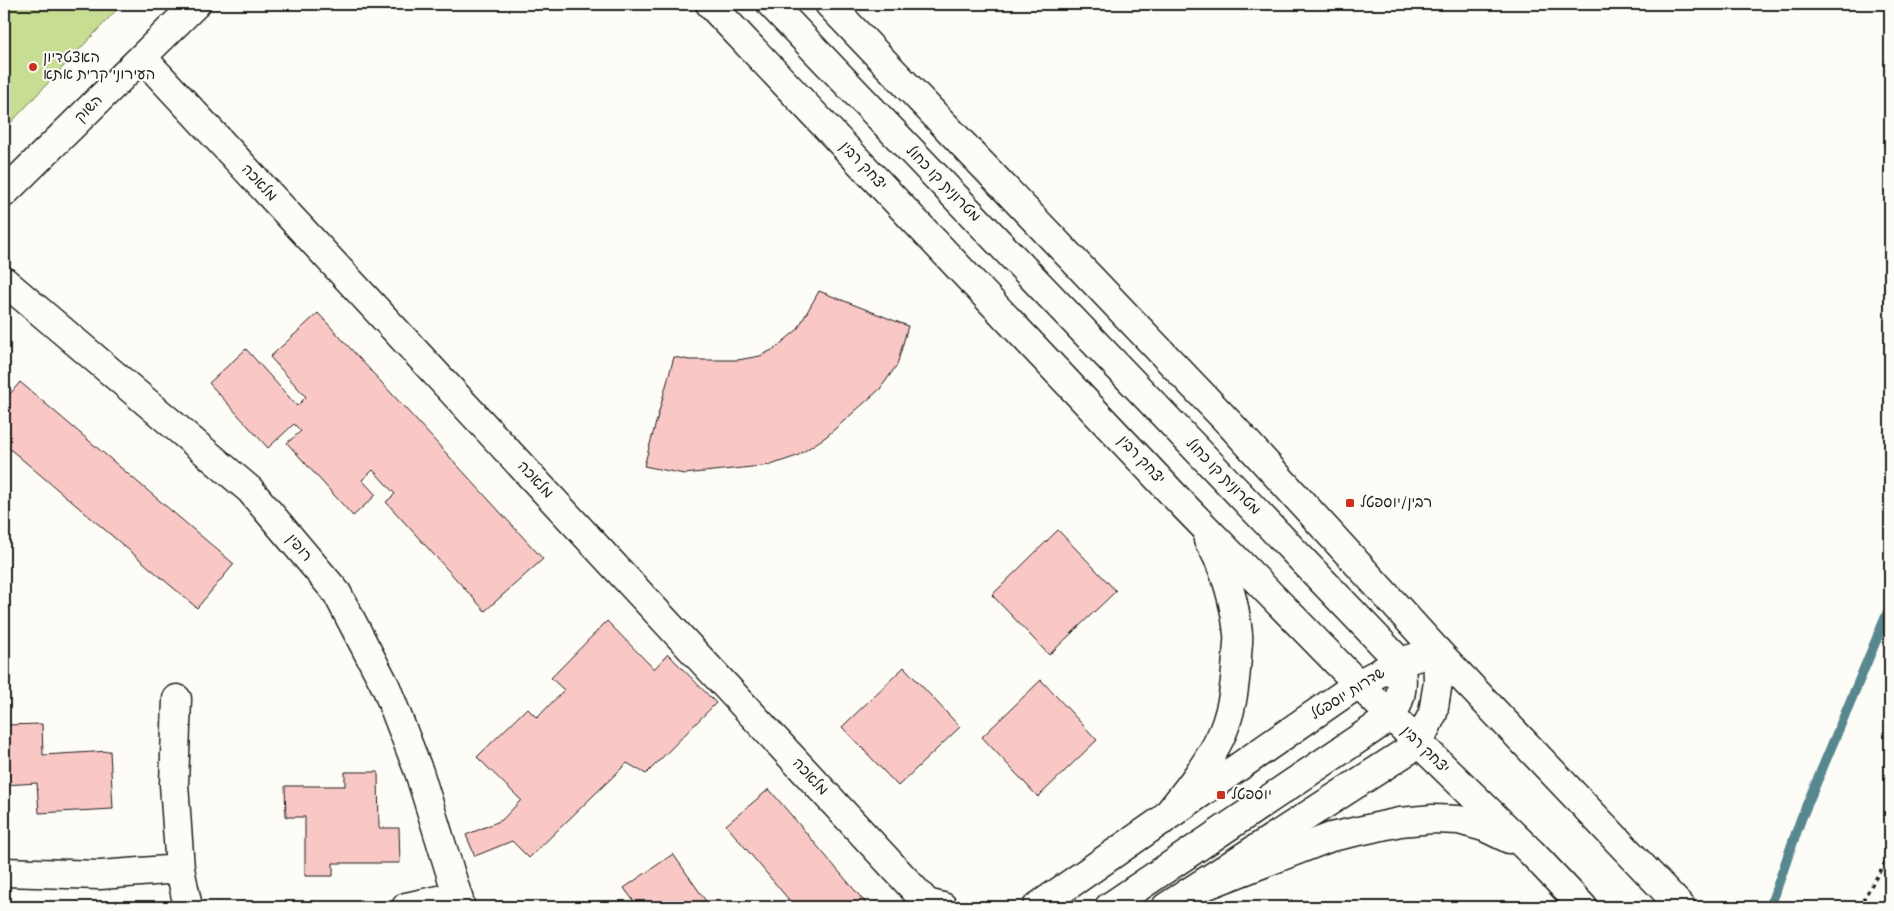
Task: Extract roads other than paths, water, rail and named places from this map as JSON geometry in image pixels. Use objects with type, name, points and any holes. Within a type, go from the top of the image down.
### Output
[{"type":"main road","name":"השוק","points":[[4,193],[196,4]]},
{"type":"main road","name":"יצחק רבין","points":[[710,4],[1186,508],[1358,684],[1532,853],[1583,907]]},
{"type":"main road","name":"מטרונית קו כחול","points":[[771,4],[1400,662]]},
{"type":"main road","points":[[829,4],[1230,424],[1437,650],[1681,907]]},
{"type":"main road","name":"מלאכה","points":[[142,57],[933,906]]},
{"type":"main road","name":"רופין","points":[[4,281],[250,490],[337,593],[386,687],[419,772],[460,902]]},
{"type":"main road","points":[[1163,820],[1198,776],[1218,741],[1230,711],[1236,674],[1238,635],[1230,592],[1214,550],[1186,508]]},
{"type":"main road","points":[[1166,907],[1418,744],[1433,713],[1438,682],[1437,650]]},
{"type":"main road","name":"שדרות יוספטל","points":[[1037,907],[1358,684],[1400,662],[1437,650]]},
{"type":"main road","points":[[1109,907],[1392,716],[1398,705],[1401,692],[1403,677],[1400,662]]},
{"type":"main road","points":[[177,699],[174,784],[180,870],[188,907]]},
{"type":"main road","points":[[1189,892],[1331,837],[1400,822],[1433,819],[1459,820],[1500,834],[1532,853]]},
{"type":"main road","points":[[4,872],[100,875],[180,870]]},
{"type":"main road","points":[[406,907],[460,902]]},
{"type":"waterway","points":[[1770,907],[1801,819],[1890,607]]},
{"type":"place","name":"האצטדיון העירוני קרית אתא","points":[[33,67]]},
{"type":"place","name":"רבין/יוספטל","points":[[1350,503]]},
{"type":"place","name":"יוספטל","points":[[1221,795]]}]
